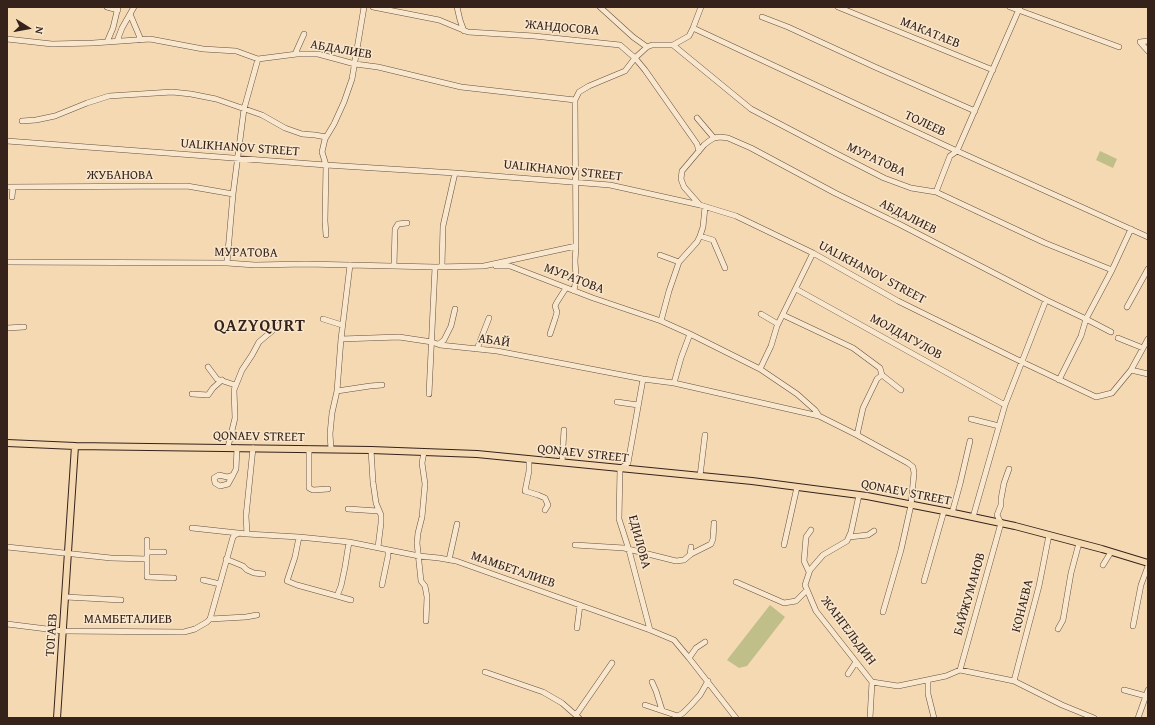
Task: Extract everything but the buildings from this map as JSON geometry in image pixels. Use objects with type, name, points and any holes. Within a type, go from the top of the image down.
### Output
[{"type":"main road","name":"QONAEV STREET","points":[[7,443],[75,446],[309,448],[477,454],[700,476],[859,495],[944,511],[1049,535],[1111,552],[1148,565]]},
{"type":"main road","name":"ТОГАЕВ","points":[[57,718],[75,446]]},
{"type":"street","points":[[107,7],[118,8],[113,28],[107,42]]},
{"type":"street","points":[[117,41],[122,28],[134,7]]},
{"type":"street","points":[[326,235],[326,165],[322,152],[326,138],[344,102],[352,79],[364,7]]},
{"type":"street","name":"ЖАНДОСОВА","points":[[373,7],[439,20],[468,32],[534,36],[620,44],[635,58],[658,87],[697,144],[699,151]]},
{"type":"street","points":[[457,7],[464,31]]},
{"type":"street","points":[[600,7],[632,37],[647,47]]},
{"type":"street","points":[[574,291],[576,277],[575,100],[579,92],[589,86],[625,72],[635,58],[647,47],[652,45],[673,45],[689,36],[694,28],[701,7]]},
{"type":"street","name":"МАКАТАЕВ","points":[[838,7],[993,70]]},
{"type":"street","points":[[1010,7],[1019,9],[1119,47]]},
{"type":"street","points":[[936,192],[950,156],[957,151],[1019,9]]},
{"type":"street","points":[[130,14],[141,40]]},
{"type":"street","points":[[762,17],[788,27],[875,67],[975,110]]},
{"type":"street","name":"ТОЛЕЕВ","points":[[694,28],[957,151],[1148,237]]},
{"type":"street","points":[[295,54],[304,34]]},
{"type":"street","name":"АБДАЛИЕВ","points":[[7,39],[52,44],[150,39],[203,48],[236,51],[258,59],[295,54],[318,54],[355,64],[378,67],[461,87],[575,100]]},
{"type":"street","points":[[1148,41],[1140,42],[1148,51]]},
{"type":"street","name":"МУРАТОВА","points":[[673,45],[750,108],[884,178],[911,188],[936,192],[1045,243],[1112,270]]},
{"type":"street","points":[[227,263],[233,194],[244,109],[258,59]]},
{"type":"street","points":[[22,121],[55,116],[109,96],[172,92],[191,94],[216,100],[262,115],[285,128],[302,134],[326,138]]},
{"type":"street","points":[[661,321],[679,262],[697,242],[703,227],[703,206],[684,187],[681,179],[682,171],[704,145],[714,138],[697,118]]},
{"type":"street","name":"АБДАЛИЕВ","points":[[714,138],[728,138],[751,148],[835,193],[1111,332]]},
{"type":"street","name":"UALIKHANOV STREET","points":[[7,142],[610,184],[703,206],[736,216],[813,253],[898,301],[1096,397],[1112,394],[1131,370]]},
{"type":"street","points":[[442,266],[443,226],[455,173]]},
{"type":"street","name":"ЖУБАНОВА","points":[[10,187],[187,186],[233,194]]},
{"type":"street","points":[[10,187],[12,197]]},
{"type":"street","points":[[394,266],[395,229],[398,224],[407,223]]},
{"type":"street","points":[[1059,380],[1081,336],[1086,319],[1112,270],[1131,229]]},
{"type":"street","points":[[700,236],[713,240],[725,268]]},
{"type":"street","name":"МУРАТОВА","points":[[484,266],[576,246]]},
{"type":"street","points":[[760,369],[771,346],[778,324],[813,253]]},
{"type":"street","points":[[660,255],[679,262]]},
{"type":"street","name":"МУРАТОВА","points":[[7,262],[227,263],[255,265],[350,264],[435,267],[510,266],[592,298],[661,321],[690,334],[760,369],[796,394],[815,410],[819,416]]},
{"type":"street","points":[[331,449],[330,434],[332,413],[337,391],[342,326],[350,264]]},
{"type":"street","points":[[429,394],[435,267]]},
{"type":"street","points":[[1127,307],[1148,269]]},
{"type":"street","points":[[550,334],[557,312],[555,306],[556,302],[566,288]]},
{"type":"street","name":"МОЛДАГУЛОВ","points":[[796,289],[1005,405]]},
{"type":"street","points":[[973,517],[1005,405],[1046,300]]},
{"type":"street","points":[[439,344],[444,340],[451,326],[455,309]]},
{"type":"street","points":[[761,314],[778,324]]},
{"type":"street","points":[[783,315],[853,348],[880,368],[882,375],[901,390]]},
{"type":"street","points":[[477,350],[489,318]]},
{"type":"street","points":[[323,319],[342,326]]},
{"type":"street","points":[[228,447],[234,418],[234,390],[242,370],[252,356],[259,342],[279,325]]},
{"type":"street","points":[[7,328],[24,327]]},
{"type":"street","points":[[674,384],[681,358],[690,334]]},
{"type":"street","name":"АБАЙ","points":[[341,339],[399,337],[497,352],[674,384],[819,416]]},
{"type":"street","points":[[1118,338],[1143,348]]},
{"type":"street","points":[[1148,340],[1131,370],[1148,374]]},
{"type":"street","points":[[208,367],[217,379],[236,385]]},
{"type":"street","points":[[857,435],[863,408],[877,379],[882,375]]},
{"type":"street","points":[[620,469],[628,463],[643,379]]},
{"type":"street","points":[[192,394],[208,395],[222,380]]},
{"type":"street","points":[[337,391],[382,385]]},
{"type":"street","points":[[617,402],[638,405]]},
{"type":"street","points":[[819,416],[857,435],[913,467],[914,472],[911,505],[901,550],[883,612]]},
{"type":"street","points":[[970,419],[1000,426]]},
{"type":"street","points":[[562,462],[564,430]]},
{"type":"street","points":[[700,476],[705,435]]},
{"type":"street","points":[[952,513],[970,441]]},
{"type":"street","points":[[233,475],[236,469],[237,448]]},
{"type":"street","points":[[247,534],[246,516],[253,448]]},
{"type":"street","points":[[309,448],[309,488],[313,490],[328,489]]},
{"type":"street","points":[[371,450],[373,482],[378,511],[381,515],[378,547]]},
{"type":"street","points":[[424,452],[422,463],[425,484],[422,517],[417,543],[422,581],[425,586],[427,597],[426,621]]},
{"type":"street","points":[[529,459],[525,491],[538,494],[545,498],[548,505],[545,510]]},
{"type":"street","name":"ЕДИЛОВА","points":[[620,469],[619,519],[629,550],[650,630]]},
{"type":"street","name":"БАЙЖУМАНОВ","points":[[960,670],[1001,524],[997,515],[1001,505],[1004,484],[1009,469]]},
{"type":"street","points":[[784,545],[797,487]]},
{"type":"street","points":[[811,530],[806,537],[804,561],[809,572],[823,555],[847,541],[851,532],[859,495]]},
{"type":"street","points":[[348,509],[378,511]]},
{"type":"street","points":[[924,581],[944,511]]},
{"type":"street","points":[[575,545],[624,548],[676,561],[684,560],[690,555],[711,544],[713,540],[714,523]]},
{"type":"street","points":[[449,560],[457,524]]},
{"type":"street","name":"МАМБЕТАЛИЕВ","points":[[192,528],[349,542],[419,556],[456,561],[650,630],[674,640],[736,718]]},
{"type":"street","points":[[849,537],[868,535],[874,531]]},
{"type":"street","points":[[241,533],[233,537],[210,618],[246,617],[257,615]]},
{"type":"street","name":"КОНАЕВА","points":[[1014,681],[1039,586],[1049,535]]},
{"type":"street","points":[[299,537],[295,557],[287,581],[297,586],[352,600]]},
{"type":"street","points":[[147,540],[147,577],[174,578]]},
{"type":"street","points":[[337,596],[341,586],[349,542]]},
{"type":"street","points":[[1058,629],[1063,620],[1071,573],[1079,543]]},
{"type":"street","points":[[7,547],[111,558],[147,559]]},
{"type":"street","points":[[690,555],[691,547]]},
{"type":"street","points":[[382,585],[388,550]]},
{"type":"street","points":[[147,552],[164,552]]},
{"type":"street","points":[[1103,565],[1111,552]]},
{"type":"street","points":[[226,559],[243,566],[254,574],[263,574]]},
{"type":"street","points":[[1133,626],[1141,585],[1148,565]]},
{"type":"street","name":"ЖАНГЕЛЬДИН","points":[[809,572],[805,585],[816,611],[872,682],[870,718]]},
{"type":"street","points":[[203,580],[220,584]]},
{"type":"street","points":[[736,582],[784,603],[796,601],[807,590]]},
{"type":"street","points":[[66,597],[121,600]]},
{"type":"street","points":[[577,628],[580,605]]},
{"type":"street","name":"МАМБЕТАЛИЕВ","points":[[7,624],[63,631],[184,632],[195,629],[207,622],[210,618]]},
{"type":"street","points":[[689,658],[696,648],[705,642]]},
{"type":"street","points":[[848,674],[856,662]]},
{"type":"street","points":[[485,672],[543,692],[562,703],[578,716],[612,663]]},
{"type":"street","points":[[960,670],[1014,681],[1062,705],[1094,718]]},
{"type":"street","name":"ЖАНГЕЛЬДИН","points":[[872,682],[898,686],[928,681],[960,670]]},
{"type":"street","points":[[645,705],[662,710],[677,717],[683,713],[700,695],[708,681]]},
{"type":"street","points":[[928,681],[928,694],[934,718]]},
{"type":"street","points":[[652,682],[662,710]]},
{"type":"street","points":[[1124,690],[1146,696]]},
{"type":"street","points":[[1138,718],[1148,690]]},
{"type":"shaded area","points":[[1100,151],[1117,159],[1113,168],[1096,160]]},
{"type":"shaded area","points":[[770,605],[785,617],[747,666],[739,668],[727,660]]},
{"type":"district","name":"QAZYQURT","points":[[260,327]]}]
